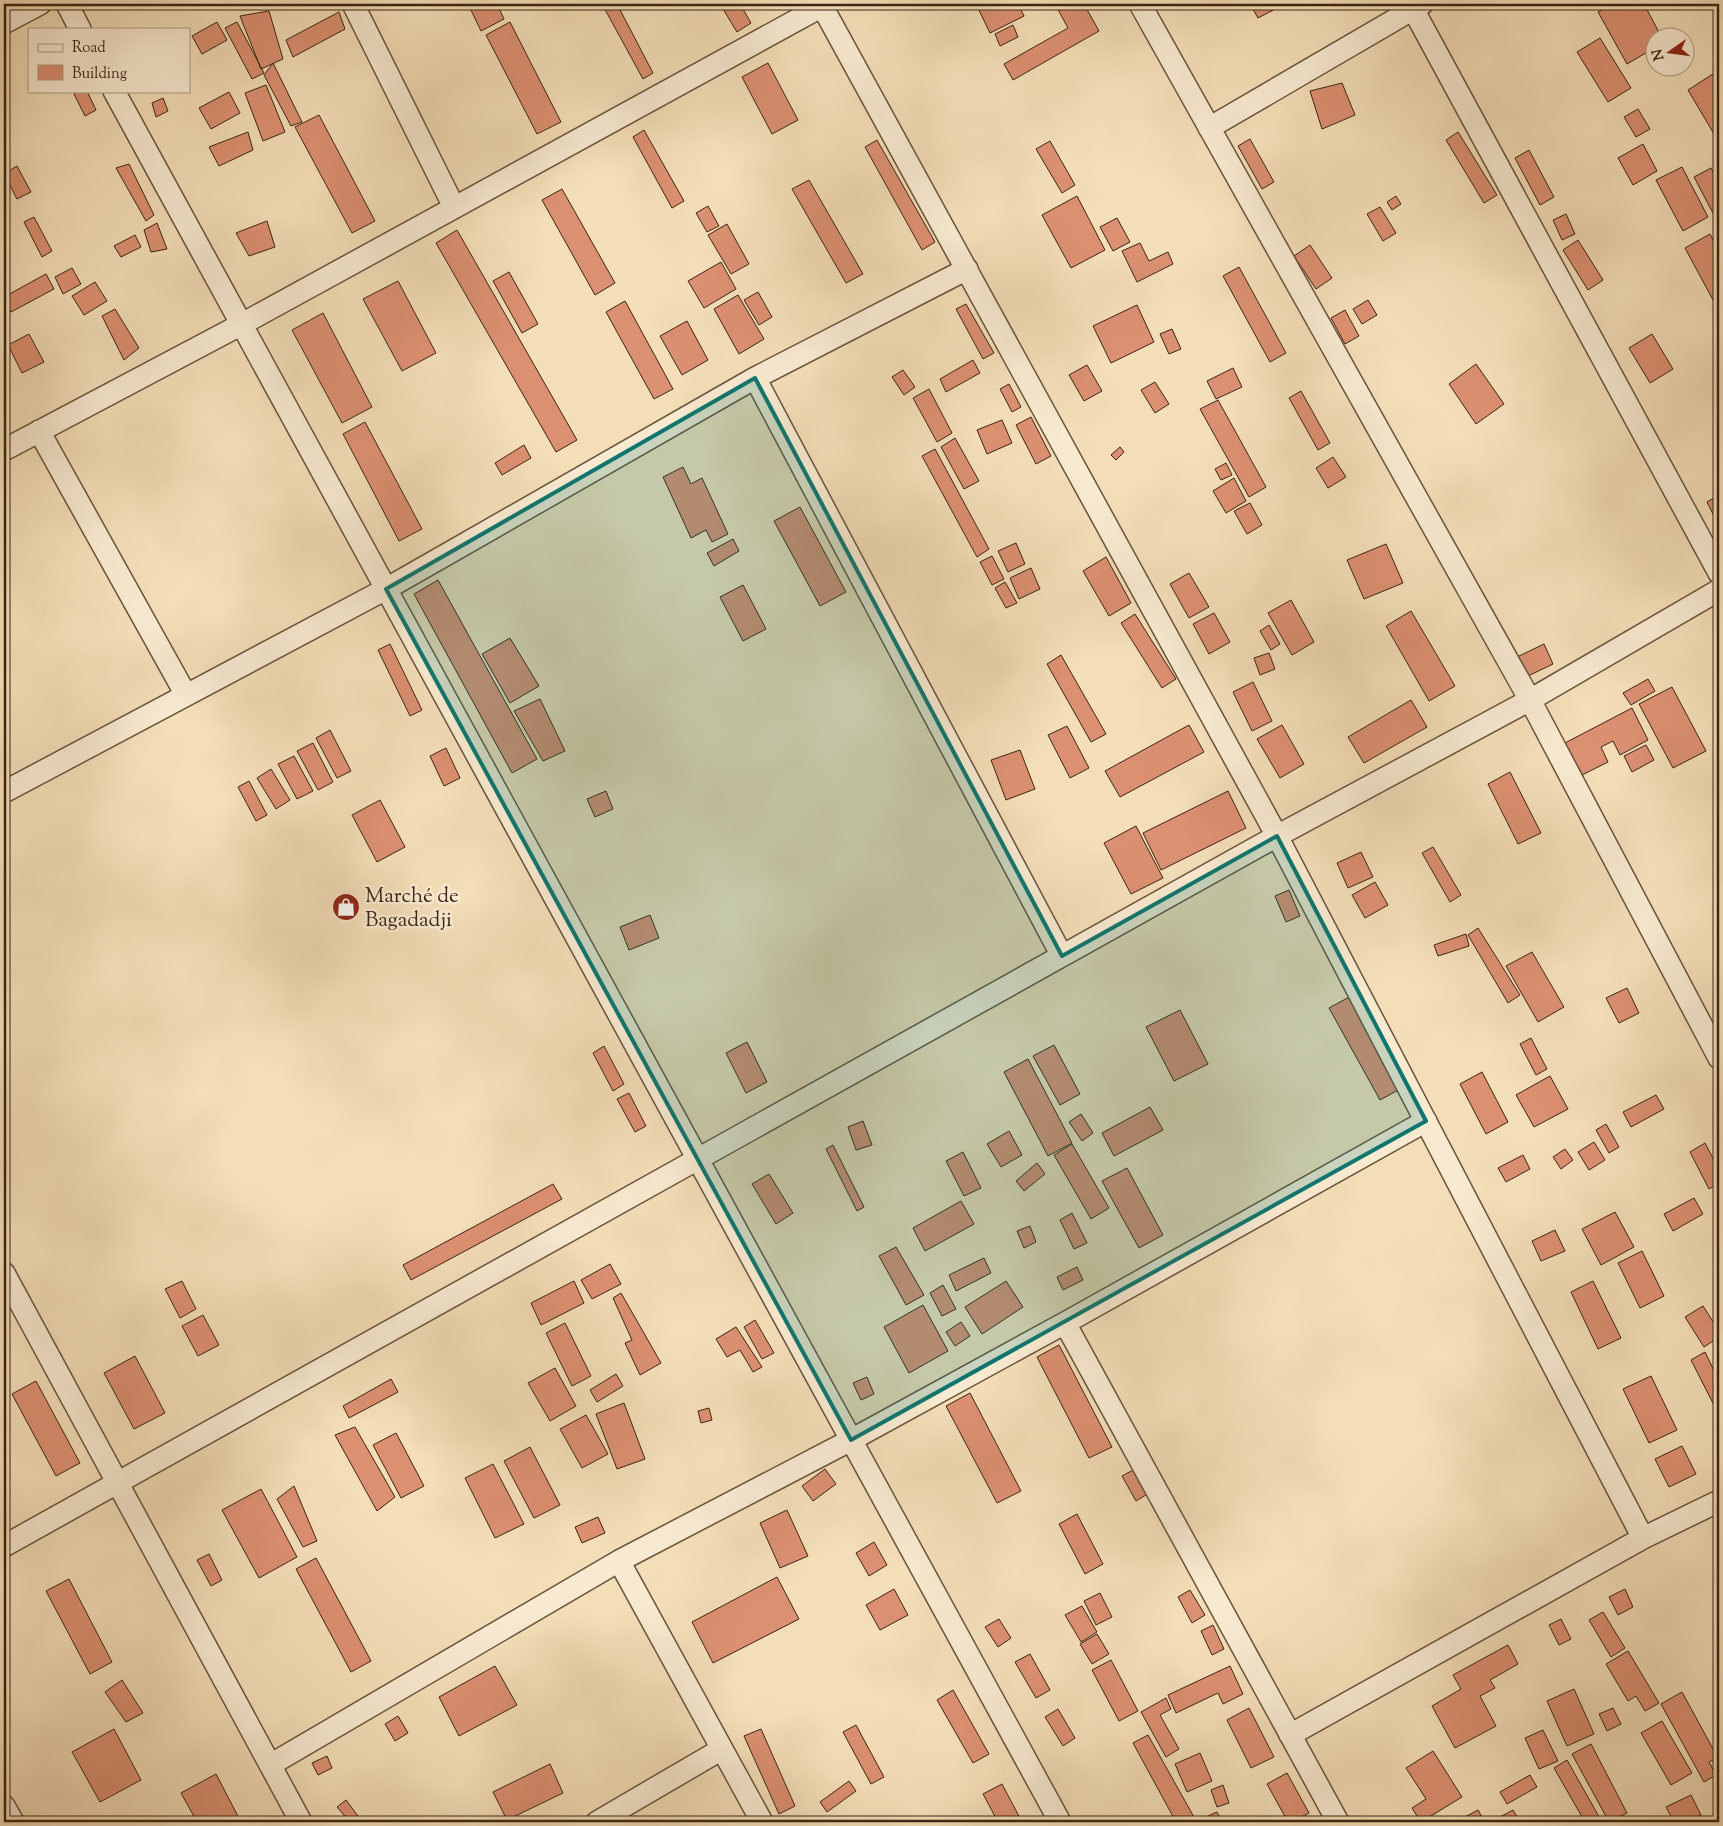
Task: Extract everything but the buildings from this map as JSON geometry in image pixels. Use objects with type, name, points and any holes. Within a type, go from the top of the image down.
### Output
[{"type":"street","points":[[4,23],[40,4]]},
{"type":"street","points":[[66,4],[79,28]]},
{"type":"street","points":[[354,4],[454,207]]},
{"type":"street","points":[[1140,4],[1530,700],[1719,1058]]},
{"type":"street","points":[[4,450],[242,324],[824,5],[1277,836],[1644,1538]]},
{"type":"street","points":[[1210,128],[1418,6],[1719,573]]},
{"type":"street","points":[[115,92],[696,1160],[1060,1822]]},
{"type":"street","points":[[4,792],[386,589],[755,378],[967,269]]},
{"type":"street","points":[[755,378],[1062,956]]},
{"type":"street","points":[[39,431],[186,695]]},
{"type":"street","points":[[4,1546],[1277,836],[1530,700],[1719,590]]},
{"type":"street","points":[[270,1765],[619,1561],[851,1440],[1065,1323],[1426,1121]]},
{"type":"street","points":[[4,1273],[301,1822]]},
{"type":"street","points":[[1065,1323],[1338,1822]]},
{"type":"street","points":[[1290,1735],[1644,1538],[1719,1501]]},
{"type":"street","points":[[619,1561],[762,1822]]},
{"type":"street","points":[[597,1822],[722,1749]]},
{"type":"street","points":[[4,1806],[13,1822]]},
{"type":"highlighted area","points":[[755,378],[1062,956],[1277,836],[1426,1121],[851,1440],[386,589]]},
{"type":"place","name":"Marché de Bagadadji","points":[[346,907]]}]
